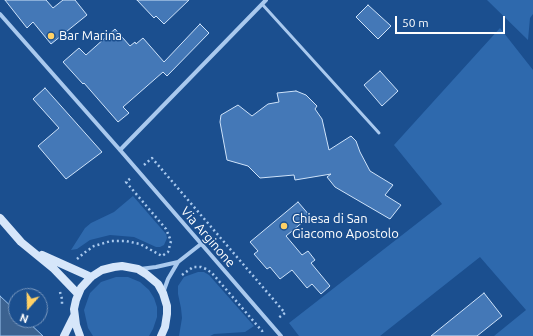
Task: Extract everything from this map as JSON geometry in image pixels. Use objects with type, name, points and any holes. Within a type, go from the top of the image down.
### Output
[{"type":"main road","points":[[0,218],[18,238],[54,269],[78,294]]},
{"type":"main road","points":[[29,248],[68,268],[91,277]]},
{"type":"main road","points":[[64,336],[74,316],[76,300],[81,288],[91,277],[102,270],[114,266],[122,266],[138,270],[153,279],[163,293],[168,314],[161,336]]},
{"type":"main road","points":[[74,316],[80,336]]},
{"type":"street","points":[[120,150],[266,0]]},
{"type":"street","name":"Via Arginone","points":[[0,14],[120,150],[140,169],[201,244],[281,336]]},
{"type":"street","points":[[163,293],[168,279],[178,262],[201,244]]},
{"type":"street","points":[[138,270],[178,262]]},
{"type":"lane","points":[[262,4],[379,133]]},
{"type":"path","points":[[75,261],[94,246],[111,241],[126,241],[140,244],[162,256],[168,252],[171,241],[166,230],[126,182],[152,158],[285,313],[275,321]]},
{"type":"path","points":[[180,276],[193,267],[201,267],[206,269],[212,273],[262,331],[270,324]]},
{"type":"path","points":[[59,290],[62,299],[62,309]]},
{"type":"shaded area","points":[[487,0],[533,0],[533,14],[530,18],[528,40]]},
{"type":"shaded area","points":[[500,28],[533,70],[533,336],[494,336],[526,310],[480,257],[380,336],[299,336],[289,323],[442,204],[394,145]]},
{"type":"shaded area","points":[[133,196],[166,234],[167,238],[164,245],[156,247],[134,237],[110,235],[90,240],[77,249],[71,250],[85,228],[91,223],[114,212]]},
{"type":"shaded area","points":[[198,272],[204,272],[209,275],[254,326],[245,332],[214,334],[210,336],[179,336],[182,318],[178,286],[184,277]]},
{"type":"shaded area","points":[[116,277],[128,277],[140,282],[149,290],[154,298],[157,307],[157,317],[149,336],[93,336],[88,328],[84,310],[90,293],[101,282]]},
{"type":"shaded area","points":[[0,296],[8,304],[8,328],[34,328],[43,336],[0,336]]},
{"type":"building","points":[[5,0],[46,0],[53,8],[63,0],[75,0],[87,15],[51,44],[33,22],[27,28]]},
{"type":"building","points":[[137,0],[189,0],[164,24],[156,16],[154,18]]},
{"type":"building","points":[[368,5],[391,26],[378,39],[356,17]]},
{"type":"building","points":[[200,24],[209,33],[167,76],[163,72],[123,107],[129,113],[118,122],[84,83],[83,84],[63,62],[79,48],[86,55],[115,29],[130,46],[135,42],[136,44],[143,38],[164,62]]},
{"type":"building","points":[[380,71],[398,91],[382,106],[364,85]]},
{"type":"building","points":[[45,88],[102,152],[66,179],[38,146],[59,128],[33,99]]},
{"type":"building","points":[[296,91],[306,95],[317,106],[315,109],[322,119],[329,150],[351,136],[356,141],[370,171],[393,185],[385,195],[401,205],[390,219],[335,187],[327,177],[331,174],[295,180],[294,175],[260,178],[248,166],[227,160],[220,122],[221,115],[238,105],[252,116],[268,104],[279,102],[277,93]]},
{"type":"building","points":[[298,202],[310,216],[286,236],[302,255],[308,251],[315,260],[311,263],[330,286],[321,294],[312,284],[307,288],[292,270],[280,279],[270,267],[267,269],[254,254],[258,251],[250,242]]},
{"type":"building","points":[[484,293],[502,316],[477,336],[431,336]]},
{"type":"place","name":"Bar Marina","points":[[51,36]]},
{"type":"place","name":"Chiesa di San Giacomo Apostolo","points":[[284,226]]}]
